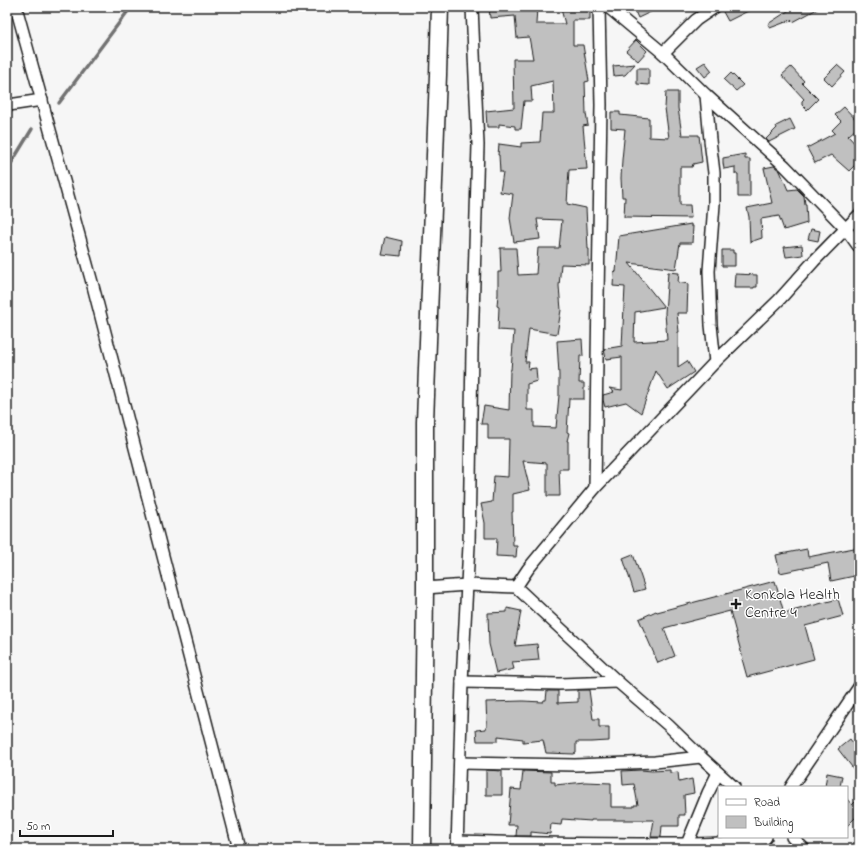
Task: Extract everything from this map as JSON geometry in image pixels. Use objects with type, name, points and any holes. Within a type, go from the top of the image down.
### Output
[{"type":"street","points":[[16,7],[93,286],[239,849]]},
{"type":"street","points":[[422,849],[425,422],[440,7]]},
{"type":"street","points":[[472,7],[478,146],[472,349],[469,545],[462,682],[457,845],[575,844],[687,847],[743,842],[765,838]]},
{"type":"street","points":[[596,488],[601,105],[599,7]]},
{"type":"street","points":[[608,7],[663,53],[706,95],[785,166],[846,229],[859,247]]},
{"type":"street","points":[[663,53],[696,20],[715,7]]},
{"type":"street","points":[[706,95],[714,173],[714,204],[709,271],[711,325],[715,362]]},
{"type":"street","points":[[7,106],[42,100]]},
{"type":"street","points":[[516,587],[528,570],[596,488],[715,362],[780,300],[814,261],[859,215]]},
{"type":"street","points":[[425,588],[467,585],[516,587],[733,786]]},
{"type":"street","points":[[462,682],[559,684],[618,682]]},
{"type":"street","points":[[792,786],[859,687]]},
{"type":"street","points":[[460,763],[575,765],[655,762],[700,757]]},
{"type":"street","points":[[687,847],[708,793],[718,773]]},
{"type":"street","points":[[793,838],[804,849]]},
{"type":"building","points":[[489,7],[537,7],[536,24],[565,24],[561,9],[590,10],[590,20],[573,20],[573,45],[583,45],[589,81],[585,82],[586,114],[588,125],[583,126],[587,169],[569,170],[567,204],[586,208],[589,265],[561,264],[559,286],[561,310],[557,334],[529,329],[525,362],[529,362],[528,369],[536,368],[537,381],[527,384],[527,410],[534,410],[534,427],[556,428],[559,395],[557,341],[582,339],[583,356],[580,356],[579,383],[584,383],[584,399],[569,399],[567,432],[569,433],[567,441],[568,469],[559,469],[560,496],[547,496],[547,463],[523,461],[530,490],[513,494],[513,546],[517,546],[516,557],[496,556],[497,538],[485,538],[485,523],[481,504],[492,502],[494,476],[508,477],[509,439],[488,439],[488,424],[481,424],[484,406],[509,410],[510,370],[514,331],[498,330],[498,272],[501,272],[500,248],[516,248],[518,275],[536,274],[538,248],[559,248],[562,220],[537,219],[540,239],[514,242],[510,218],[513,194],[500,192],[503,172],[500,172],[498,155],[499,144],[521,147],[521,143],[540,142],[542,113],[554,113],[553,81],[531,86],[532,101],[524,101],[521,129],[515,129],[515,126],[499,124],[499,127],[487,127],[486,111],[514,108],[513,59],[533,59],[529,37],[517,38],[515,16],[490,18]]},
{"type":"building","points":[[633,7],[661,7],[638,18]]},
{"type":"building","points":[[729,7],[756,7],[728,21],[722,10]]},
{"type":"building","points":[[794,7],[821,7],[793,22],[791,20],[770,28],[768,24]]},
{"type":"building","points":[[636,40],[647,51],[638,61],[626,51]]},
{"type":"building","points":[[705,62],[712,71],[705,77],[697,67]]},
{"type":"building","points":[[635,64],[625,75],[614,76],[613,66]]},
{"type":"building","points":[[837,65],[845,72],[832,86],[824,78]]},
{"type":"building","points":[[791,67],[804,81],[802,83],[818,99],[807,110],[802,105],[802,101],[804,99],[782,75]]},
{"type":"building","points":[[637,68],[649,68],[649,85],[637,84]]},
{"type":"building","points":[[731,73],[743,85],[736,91],[724,80]]},
{"type":"building","points":[[666,92],[678,92],[678,108],[682,135],[699,135],[702,162],[693,164],[692,167],[680,167],[680,205],[690,205],[691,218],[624,217],[625,197],[622,197],[621,178],[625,129],[611,128],[611,112],[620,112],[620,115],[649,118],[649,137],[669,138],[665,108]]},
{"type":"building","points":[[844,107],[859,123],[859,126],[848,136],[859,148],[859,161],[849,171],[831,155],[815,163],[807,148],[835,133],[832,130],[841,121],[835,115]]},
{"type":"building","points":[[790,119],[795,129],[769,142],[766,139],[777,128],[776,126]]},
{"type":"building","points":[[745,154],[745,159],[750,159],[750,197],[738,197],[738,174],[735,174],[735,167],[724,169],[723,158]]},
{"type":"building","points":[[774,166],[780,171],[788,190],[797,189],[804,196],[807,223],[784,230],[779,216],[761,219],[762,238],[750,242],[749,217],[747,208],[772,203],[764,168]]},
{"type":"building","points":[[691,224],[691,226],[693,226],[692,243],[680,243],[676,269],[629,263],[664,307],[635,312],[634,342],[667,340],[665,313],[668,272],[679,273],[678,282],[688,284],[687,313],[677,313],[679,332],[678,367],[687,361],[694,372],[668,389],[656,371],[641,413],[626,402],[605,407],[603,395],[614,392],[609,388],[622,390],[622,357],[606,359],[604,349],[622,346],[625,287],[613,286],[614,271],[616,272],[619,236]]},
{"type":"building","points":[[811,229],[820,231],[818,241],[808,239]]},
{"type":"building","points":[[385,237],[402,241],[401,256],[381,254]]},
{"type":"building","points":[[802,245],[803,255],[786,257],[784,247]]},
{"type":"building","points":[[722,250],[733,250],[733,253],[735,253],[735,266],[722,266]]},
{"type":"building","points":[[735,274],[757,275],[757,287],[734,288]]},
{"type":"building","points":[[859,547],[859,575],[831,581],[828,563],[780,573],[776,555],[807,549],[808,557]]},
{"type":"building","points":[[633,554],[645,589],[634,592],[623,558]]},
{"type":"building","points":[[775,581],[784,613],[838,599],[843,616],[805,626],[814,659],[747,677],[730,611],[664,628],[675,656],[658,663],[639,619],[656,611],[657,612]]},
{"type":"building","points":[[507,608],[521,611],[515,646],[537,644],[539,660],[512,662],[514,669],[496,673],[489,644],[488,613],[507,612]]},
{"type":"building","points":[[578,690],[589,690],[593,719],[599,719],[599,727],[609,727],[609,741],[576,742],[576,753],[574,754],[546,753],[543,740],[523,742],[523,739],[498,736],[498,741],[477,741],[476,730],[486,729],[487,727],[486,702],[543,702],[546,700],[547,691],[558,691],[558,703],[578,702]]},
{"type":"building","points":[[850,739],[859,751],[859,776],[838,749]]},
{"type":"building","points":[[486,770],[502,771],[502,795],[486,795]]},
{"type":"building","points":[[670,770],[670,773],[678,772],[679,782],[692,779],[694,793],[684,795],[685,815],[679,815],[679,826],[662,826],[661,837],[651,837],[654,820],[591,821],[562,819],[561,825],[551,824],[550,834],[531,832],[531,836],[516,836],[517,825],[508,825],[511,789],[521,790],[523,771],[551,772],[551,782],[555,782],[555,785],[585,782],[611,783],[611,807],[634,807],[634,805],[638,805],[634,784],[623,785],[622,771]]},
{"type":"building","points":[[827,773],[842,776],[840,786],[825,786]]},
{"type":"building","points":[[859,798],[859,814],[848,825],[848,800],[852,805]]},
{"type":"waterway","points":[[59,103],[131,7]]},
{"type":"waterway","points":[[7,170],[32,129]]},
{"type":"place","name":"Konkola Health Centre 4","points":[[736,604]]}]
